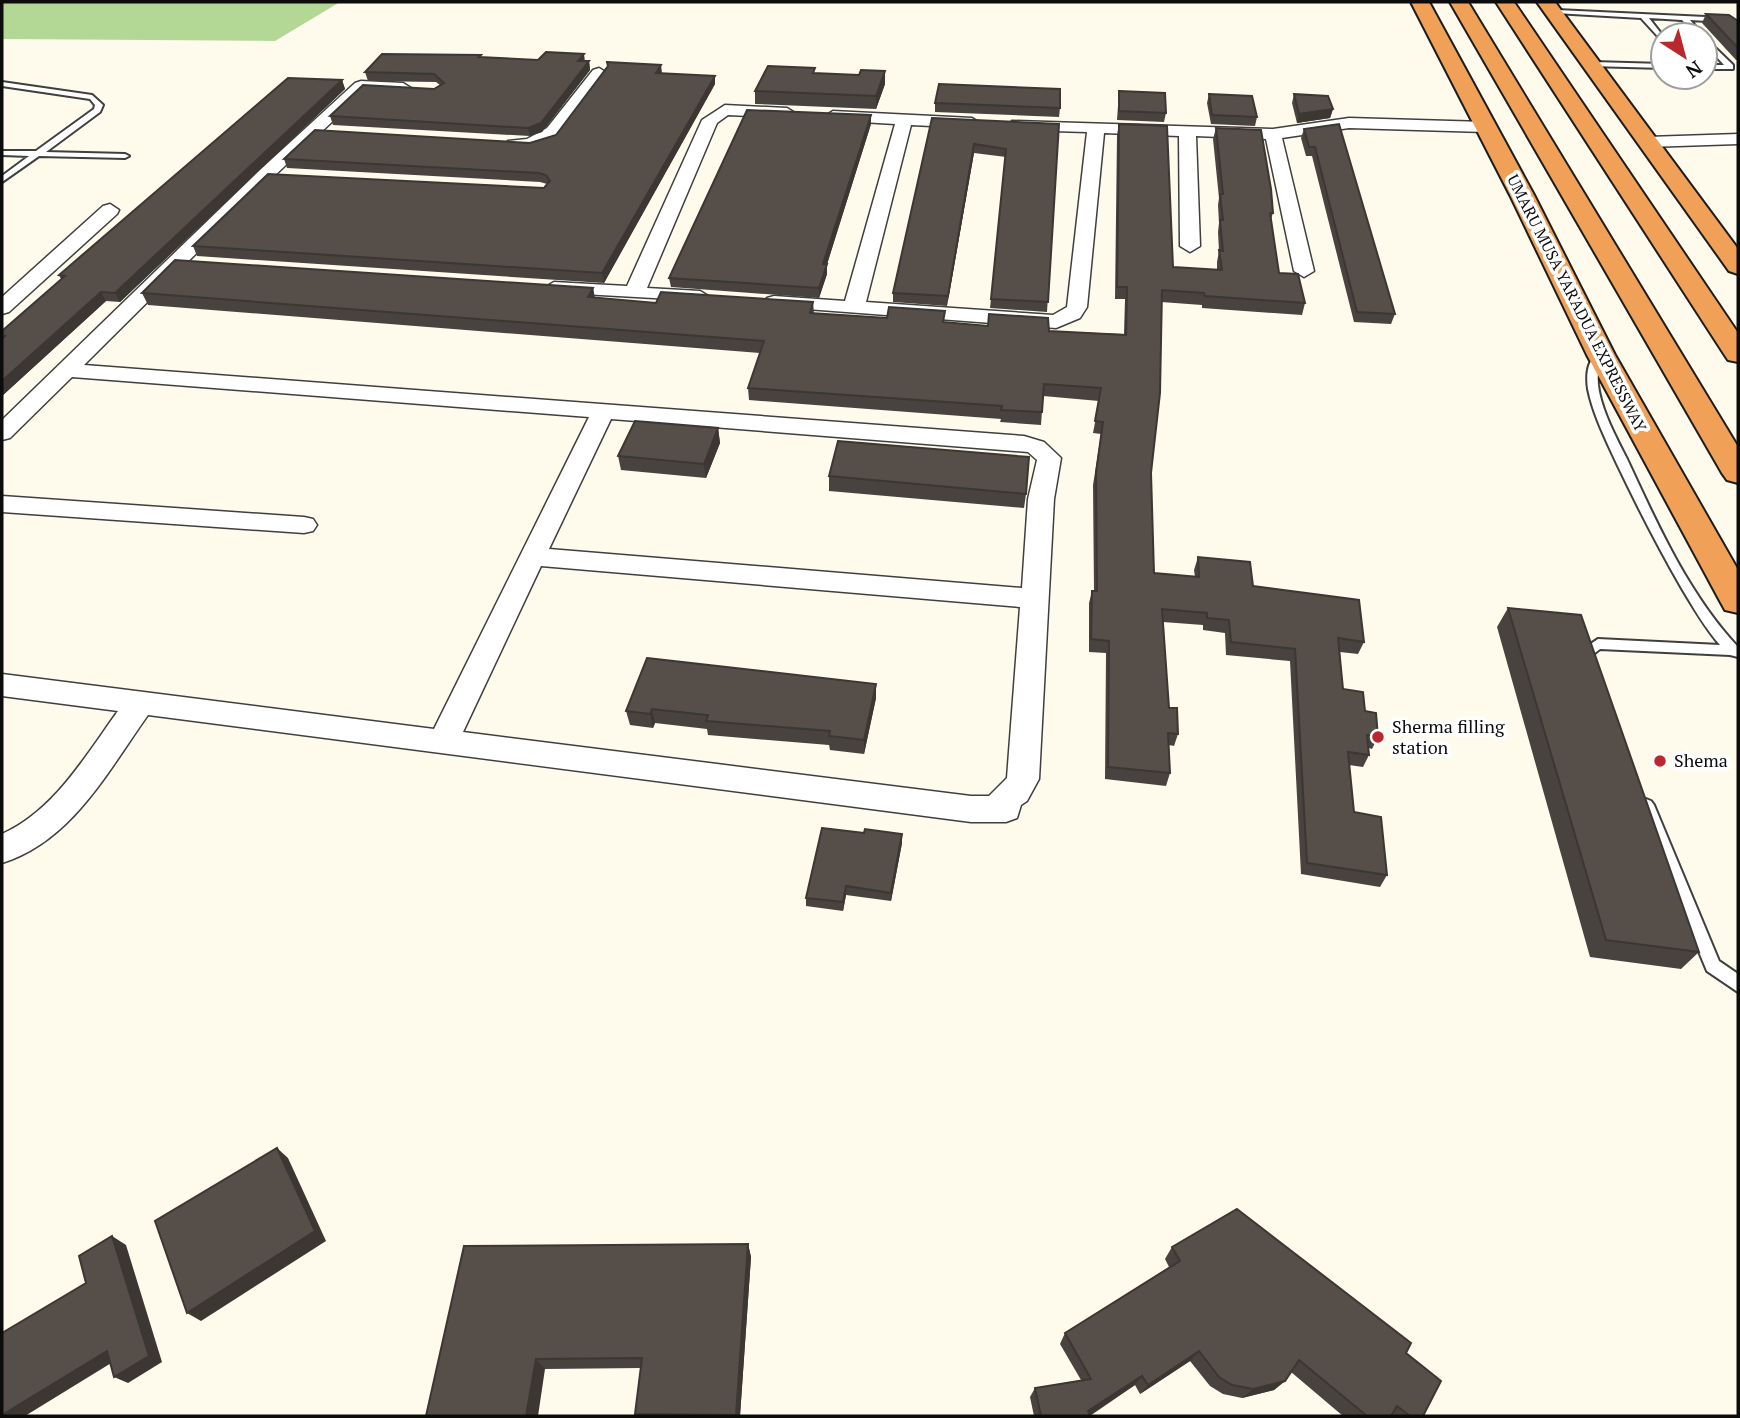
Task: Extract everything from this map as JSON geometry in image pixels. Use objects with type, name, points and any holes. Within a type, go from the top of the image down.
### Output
[{"type":"highway","name":"UMARU MUSA YAR'ADUA EXPRESSWAY","points":[[1420,2],[1601,355],[1738,601]]},
{"type":"highway","points":[[1459,2],[1738,473]]},
{"type":"highway","points":[[1505,2],[1738,354]]},
{"type":"highway","points":[[1552,7],[1738,266]]},
{"type":"street","points":[[492,143],[531,144],[550,138],[599,73]]},
{"type":"street","points":[[2,433],[266,174],[361,86],[424,89]]},
{"type":"street","points":[[634,293],[710,120],[725,110],[993,124],[1273,134],[1349,123],[1486,127]]},
{"type":"street","points":[[854,307],[904,120]]},
{"type":"street","points":[[758,301],[1056,322],[1073,314],[1077,307],[1096,128]]},
{"type":"street","points":[[312,131],[340,133]]},
{"type":"street","points":[[1187,131],[1190,246]]},
{"type":"street","points":[[1273,134],[1304,271]]},
{"type":"street","points":[[1648,142],[1738,139]]},
{"type":"street","points":[[266,174],[293,175]]},
{"type":"street","points":[[2,308],[110,210]]},
{"type":"street","points":[[176,262],[204,264]]},
{"type":"street","points":[[537,287],[716,298]]},
{"type":"street","points":[[2,685],[971,809],[1006,809],[1003,800],[1016,792],[1023,779],[1041,499],[1049,458],[1036,447],[1024,443],[66,370]]},
{"type":"street","points":[[444,740],[603,412]]},
{"type":"street","points":[[2,504],[304,525]]},
{"type":"street","points":[[534,557],[1035,599]]},
{"type":"street","points":[[2,849],[17,844],[60,811],[140,703]]},
{"type":"lane","points":[[1552,7],[1643,16],[1727,20],[1738,29]]},
{"type":"lane","points":[[1643,16],[1649,23]]},
{"type":"lane","points":[[1684,18],[1687,21]]},
{"type":"lane","points":[[1719,53],[1734,67]]},
{"type":"lane","points":[[1593,64],[1649,66]]},
{"type":"lane","points":[[2,85],[97,101],[97,110],[2,180]]},
{"type":"lane","points":[[2,153],[125,156]]},
{"type":"lane","points":[[1601,355],[1594,364],[1594,390],[1614,444],[1666,547],[1707,615],[1735,652]]},
{"type":"lane","points":[[1594,679],[1583,654],[1598,644],[1735,652]]},
{"type":"lane","points":[[1640,791],[1713,966],[1738,984]]},
{"type":"green space","points":[[2,2],[340,2],[275,41],[2,39]]},
{"type":"building","points":[[1706,14],[1729,15],[1738,21],[1738,48],[1719,28],[1719,21],[1713,21]]},
{"type":"building","points":[[546,52],[584,54],[578,61],[589,61],[541,123],[528,128],[330,116],[363,85],[434,89],[444,83],[434,74],[365,72],[382,54],[481,55],[479,57],[538,60]]},
{"type":"building","points":[[607,62],[661,65],[656,73],[715,76],[602,273],[193,246],[268,174],[544,188],[550,181],[546,175],[539,173],[284,159],[315,130],[530,143],[556,135],[608,66]]},
{"type":"building","points":[[768,66],[815,68],[813,73],[859,75],[861,70],[885,71],[876,96],[755,91]]},
{"type":"building","points":[[288,78],[342,80],[115,293],[101,292],[2,381],[2,339],[5,336],[2,331],[65,276],[59,275]]},
{"type":"building","points":[[939,84],[1060,89],[1060,108],[935,103]]},
{"type":"building","points":[[1119,91],[1165,93],[1166,113],[1119,111]]},
{"type":"building","points":[[1209,94],[1252,96],[1257,117],[1212,115]]},
{"type":"building","points":[[1294,94],[1328,96],[1333,109],[1299,114]]},
{"type":"building","points":[[747,110],[871,115],[823,264],[827,264],[819,288],[669,278]]},
{"type":"building","points":[[932,118],[1059,124],[1048,302],[991,299],[1006,149],[974,144],[948,296],[893,293]]},
{"type":"building","points":[[1119,124],[1167,126],[1173,267],[1222,270],[1219,250],[1223,251],[1220,194],[1223,194],[1216,128],[1261,130],[1271,189],[1273,213],[1270,213],[1279,273],[1298,274],[1305,303],[1162,290],[1160,393],[1151,473],[1154,573],[1199,577],[1198,557],[1250,562],[1253,586],[1359,600],[1364,642],[1338,638],[1343,689],[1363,692],[1365,711],[1376,713],[1378,737],[1367,735],[1369,755],[1348,752],[1354,812],[1381,817],[1387,875],[1307,863],[1295,649],[1231,642],[1229,620],[1207,618],[1207,613],[1162,609],[1169,708],[1177,708],[1178,734],[1168,733],[1170,773],[1108,767],[1109,641],[1091,639],[1092,591],[1097,591],[1096,473],[1103,422],[1095,421],[1101,388],[1044,384],[1042,412],[1001,410],[1002,406],[748,388],[764,341],[142,293],[175,260],[593,288],[588,297],[656,303],[661,292],[813,302],[810,313],[887,318],[889,307],[945,311],[943,322],[988,326],[989,314],[1048,318],[1049,331],[1126,335],[1127,287],[1117,287]]},
{"type":"building","points":[[1339,124],[1395,314],[1357,312],[1315,147],[1309,147],[1304,129]]},
{"type":"building","points":[[635,421],[718,428],[704,464],[618,456]]},
{"type":"building","points":[[838,441],[1029,457],[1026,494],[829,476]]},
{"type":"building","points":[[1508,608],[1581,615],[1699,952],[1606,940]]},
{"type":"building","points":[[647,658],[876,684],[864,740],[829,736],[830,731],[706,721],[708,715],[652,709],[650,714],[626,711]]},
{"type":"building","points":[[822,828],[864,833],[865,829],[902,834],[891,893],[846,886],[843,902],[806,898]]},
{"type":"building","points":[[277,1148],[315,1231],[187,1313],[155,1221]]},
{"type":"building","points":[[1237,1209],[1411,1343],[1406,1353],[1441,1381],[1423,1416],[1410,1416],[1397,1406],[1391,1416],[1367,1416],[1299,1360],[1285,1381],[1253,1389],[1232,1385],[1219,1377],[1199,1351],[1148,1385],[1142,1376],[1088,1411],[1090,1416],[1041,1416],[1035,1388],[1091,1379],[1065,1333],[1180,1261],[1172,1247]]},
{"type":"building","points":[[112,1236],[149,1356],[114,1377],[107,1351],[2,1415],[2,1333],[86,1283],[79,1256]]},
{"type":"building","points":[[748,1244],[736,1415],[635,1414],[642,1358],[536,1359],[526,1416],[426,1416],[464,1246]]},
{"type":"place","name":"Sherma filling station","points":[[1378,737]]},
{"type":"place","name":"Shema","points":[[1660,761]]}]
